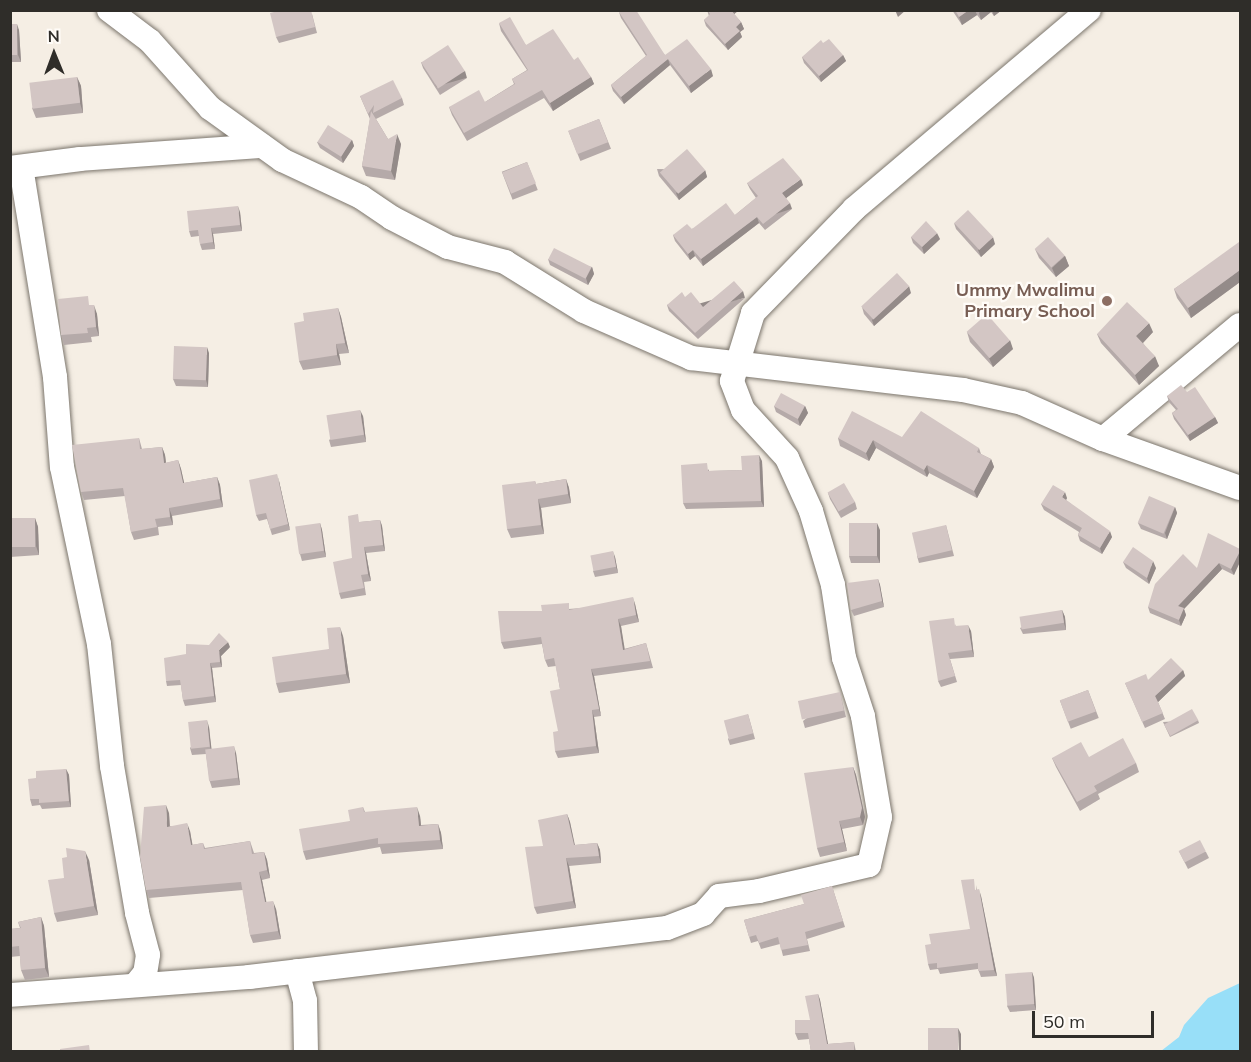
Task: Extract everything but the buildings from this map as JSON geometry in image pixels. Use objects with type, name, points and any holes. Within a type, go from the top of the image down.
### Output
[{"type":"street","points":[[109,10],[150,41],[210,108],[262,146],[448,247],[505,262],[584,311],[691,358],[963,390],[1022,403],[1103,439],[1240,488]]},
{"type":"street","points":[[142,10],[150,41]]},
{"type":"street","points":[[10,994],[137,983],[249,978],[667,928],[703,914],[720,896],[759,891],[869,865],[880,817],[863,716],[844,658],[833,585],[811,511],[788,458],[743,410],[732,381],[753,313],[854,209],[1089,10]]},
{"type":"street","points":[[137,983],[145,973],[148,955],[137,913],[114,777],[99,644],[62,467],[55,377],[16,167],[262,146]]},
{"type":"street","points":[[1103,439],[1240,325]]},
{"type":"street","points":[[297,971],[305,1001],[306,1052]]},
{"type":"water","points":[[1240,983],[1240,1051],[1161,1051],[1179,1037],[1184,1025],[1208,998]]},
{"type":"place","name":"Ummy Mwalimu Primary School","points":[[1107,301]]}]
